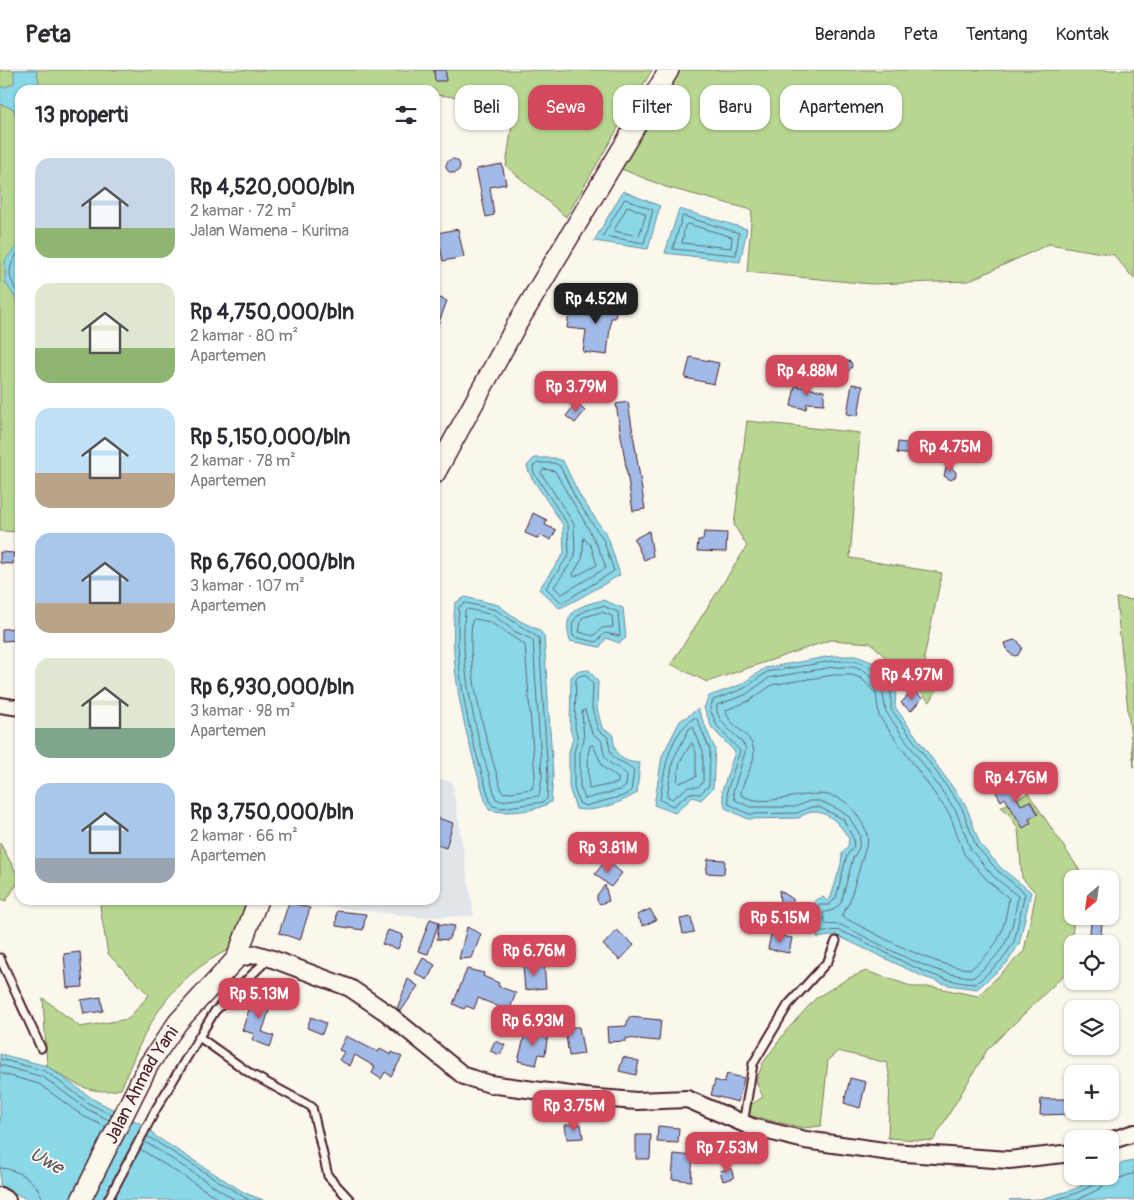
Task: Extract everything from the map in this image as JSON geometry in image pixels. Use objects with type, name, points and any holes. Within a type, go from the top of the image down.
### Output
[{"type":"main road","points":[[440,465],[517,324],[669,70]]},
{"type":"main road","points":[[236,959],[256,905]]},
{"type":"main road","name":"Jalan Ahmad Yani","points":[[81,1200],[149,1064],[178,1022],[236,959]]},
{"type":"street","points":[[0,705],[15,707]]},
{"type":"street","points":[[236,959],[256,954],[350,988],[387,1013],[464,1076],[490,1084],[585,1097],[637,1101],[687,1099],[742,1125],[805,1140],[890,1152],[1010,1160],[1064,1153]]},
{"type":"street","points":[[1119,1138],[1134,1133]]},
{"type":"street","points":[[0,1195],[8,1200]]},
{"type":"lane","points":[[742,1125],[753,1064],[788,1005],[828,961],[836,941]]},
{"type":"lane","points":[[0,958],[41,1048]]},
{"type":"lane","points":[[108,1200],[156,1109],[215,1011],[270,958]]},
{"type":"lane","points":[[199,1037],[251,1074],[312,1107],[328,1176],[350,1200]]},
{"type":"shaded area","points":[[440,780],[452,781],[474,916],[419,917],[314,905],[440,905]]},
{"type":"green space","points":[[0,70],[652,70],[643,85],[613,85],[613,130],[617,130],[566,217],[506,166],[511,130],[518,130],[518,85],[455,85],[455,97],[440,95],[440,85],[15,85],[15,532],[0,531]]},
{"type":"green space","points":[[676,70],[1134,70],[1134,279],[1114,255],[1049,244],[969,281],[871,284],[747,272],[752,210],[666,187],[619,168],[641,130],[690,130],[690,85],[667,85]]},
{"type":"green space","points":[[747,421],[860,433],[850,558],[942,573],[924,658],[938,688],[930,702],[871,643],[830,640],[707,682],[671,664],[747,546],[734,525]]},
{"type":"green space","points":[[1116,598],[1134,600],[1134,767]]},
{"type":"green space","points":[[1028,793],[1079,870],[1064,870],[1064,925],[1073,925],[1072,935],[1064,935],[1064,975],[987,1050],[933,1141],[888,1138],[890,1078],[887,1063],[838,1051],[828,1060],[821,1126],[803,1128],[738,1113],[763,1097],[756,1081],[763,1063],[786,1031],[816,998],[849,978],[866,971],[914,987],[933,987],[978,996],[1024,951],[1036,893],[1022,878],[1018,828],[1009,814],[1001,807]]},
{"type":"green space","points":[[0,843],[15,870],[15,887],[6,901],[0,899]]},
{"type":"green space","points":[[100,905],[248,905],[232,948],[210,960],[191,974],[175,990],[150,1025],[121,1089],[110,1091],[90,1089],[73,1083],[47,1066],[43,998],[80,1027],[128,1019],[149,995],[108,954]]},
{"type":"water","points":[[14,70],[36,70],[40,85],[15,85],[15,114],[14,109],[0,104],[0,87],[6,87],[14,83]]},
{"type":"water","points":[[623,191],[660,206],[648,249],[594,241]]},
{"type":"water","points":[[679,209],[747,229],[740,262],[665,253]]},
{"type":"water","points":[[15,248],[15,297],[5,282],[5,261]]},
{"type":"water","points":[[534,458],[555,458],[563,461],[580,496],[608,537],[620,575],[559,608],[539,589],[564,553],[563,525],[530,475],[527,466]]},
{"type":"water","points":[[465,597],[498,605],[520,621],[539,630],[544,636],[553,776],[551,802],[537,808],[504,812],[489,810],[486,803],[466,729],[456,680],[454,655],[455,603]]},
{"type":"water","points":[[603,600],[623,608],[626,638],[619,643],[606,638],[600,647],[570,641],[568,623],[570,616],[579,608]]},
{"type":"water","points":[[832,656],[856,656],[872,662],[891,682],[896,691],[895,707],[966,806],[980,844],[1001,868],[1031,892],[1019,944],[1007,963],[977,989],[948,985],[924,977],[836,935],[818,938],[812,923],[815,900],[823,897],[827,901],[831,897],[841,864],[842,853],[848,846],[849,839],[834,820],[821,813],[814,812],[799,818],[748,819],[725,808],[722,791],[735,752],[712,728],[704,708],[709,696],[740,685],[765,668]]},
{"type":"water","points":[[589,670],[598,682],[597,708],[602,728],[613,734],[616,751],[622,758],[627,761],[640,763],[637,793],[608,806],[583,810],[576,809],[569,787],[569,752],[573,738],[570,729],[571,677],[577,671]]},
{"type":"water","points":[[698,709],[715,749],[713,788],[701,800],[693,797],[675,813],[654,805],[662,756],[680,721]]},
{"type":"water","name":"Uwe","points":[[0,1054],[47,1066],[93,1099],[147,1127],[155,1136],[245,1193],[263,1200],[28,1200],[0,1185]]},
{"type":"water","points":[[1134,1161],[1134,1200],[1009,1200],[1041,1199],[1075,1189],[1082,1185],[1119,1185],[1119,1165]]},
{"type":"building","points":[[434,70],[446,70],[446,81],[435,81]]},
{"type":"building","points":[[453,159],[458,161],[460,166],[458,171],[453,173],[448,171],[446,166],[448,161]]},
{"type":"building","points":[[502,164],[506,184],[490,187],[494,215],[486,217],[476,169]]},
{"type":"building","points":[[458,229],[464,257],[443,261],[440,247],[440,232]]},
{"type":"building","points":[[596,296],[618,301],[615,318],[611,318],[607,355],[583,352],[586,330],[567,328],[569,313],[592,316]]},
{"type":"building","points":[[440,298],[447,301],[440,319]]},
{"type":"building","points":[[690,357],[719,363],[714,384],[685,378]]},
{"type":"building","points":[[845,360],[851,362],[852,367],[836,385],[842,363]]},
{"type":"building","points":[[574,370],[593,375],[588,394],[570,390]]},
{"type":"building","points":[[852,384],[863,386],[858,416],[847,414]]},
{"type":"building","points":[[795,386],[824,391],[824,404],[807,403],[806,409],[791,406]]},
{"type":"building","points":[[628,402],[645,509],[633,511],[616,404]]},
{"type":"building","points":[[576,403],[585,411],[575,423],[566,416]]},
{"type":"building","points":[[898,442],[949,449],[949,459],[897,453]]},
{"type":"building","points":[[947,464],[956,472],[956,476],[951,480],[944,476]]},
{"type":"building","points":[[533,513],[547,520],[545,525],[556,530],[551,540],[541,535],[539,539],[525,533]]},
{"type":"building","points":[[649,531],[653,556],[644,560],[634,539]]},
{"type":"building","points":[[704,532],[727,533],[726,552],[697,551],[698,540],[703,540]]},
{"type":"building","points":[[0,552],[14,553],[13,564],[0,563]]},
{"type":"building","points":[[15,628],[15,640],[2,641],[2,629]]},
{"type":"building","points":[[1014,640],[1018,641],[1022,648],[1018,655],[1015,656],[1008,652],[1005,643]]},
{"type":"building","points":[[913,690],[922,698],[911,711],[901,703]]},
{"type":"building","points":[[1006,779],[1021,805],[1030,801],[1038,814],[1029,819],[1031,823],[1023,828],[1005,798],[1001,801],[993,787]]},
{"type":"building","points":[[440,819],[453,823],[446,848],[440,846]]},
{"type":"building","points":[[708,859],[725,860],[724,874],[706,873]]},
{"type":"building","points":[[606,860],[622,873],[611,887],[595,874]]},
{"type":"building","points":[[605,885],[609,901],[600,904],[597,901],[597,895]]},
{"type":"building","points":[[779,890],[793,899],[793,903],[789,908],[785,908],[780,904]]},
{"type":"building","points":[[288,905],[300,905],[310,908],[300,940],[279,933]]},
{"type":"building","points":[[650,909],[656,920],[643,926],[637,915]]},
{"type":"building","points":[[337,911],[366,914],[363,930],[336,926]]},
{"type":"building","points":[[691,917],[694,932],[683,934],[680,919]]},
{"type":"building","points":[[430,919],[439,922],[428,954],[418,951]]},
{"type":"building","points":[[439,924],[455,926],[448,940],[437,939]]},
{"type":"building","points":[[1091,925],[1102,925],[1101,935],[1090,935]]},
{"type":"building","points":[[467,927],[481,934],[472,958],[459,959]]},
{"type":"building","points":[[388,930],[403,935],[398,949],[382,944]]},
{"type":"building","points":[[617,930],[634,945],[620,960],[603,945]]},
{"type":"building","points":[[771,934],[792,938],[789,953],[768,949]]},
{"type":"building","points":[[515,938],[517,951],[498,954],[496,940]]},
{"type":"building","points":[[80,952],[83,987],[67,988],[64,954]]},
{"type":"building","points":[[423,958],[435,965],[427,980],[415,973]]},
{"type":"building","points":[[544,964],[546,988],[525,990],[523,966]]},
{"type":"building","points":[[467,969],[484,973],[483,976],[499,983],[498,986],[516,993],[509,1011],[478,998],[474,1009],[466,1006],[464,1009],[453,1004]]},
{"type":"building","points":[[408,979],[418,986],[401,1011],[397,1009]]},
{"type":"building","points":[[255,993],[273,999],[262,1032],[274,1036],[270,1047],[252,1040],[254,1034],[242,1030]]},
{"type":"building","points":[[101,997],[103,1011],[84,1014],[81,1000]]},
{"type":"building","points":[[311,1017],[326,1023],[322,1034],[307,1028]]},
{"type":"building","points":[[629,1017],[661,1020],[659,1041],[626,1038],[626,1041],[608,1042],[607,1027],[626,1026]]},
{"type":"building","points":[[556,1022],[569,1022],[569,1027],[579,1027],[584,1054],[569,1056],[566,1036],[556,1035]]},
{"type":"building","points":[[526,1030],[548,1033],[545,1055],[539,1054],[536,1065],[518,1061]]},
{"type":"building","points":[[346,1036],[378,1052],[380,1049],[391,1055],[392,1052],[402,1057],[391,1076],[385,1072],[381,1079],[372,1073],[375,1067],[355,1055],[350,1066],[339,1060],[344,1052],[339,1050]]},
{"type":"building","points":[[495,1041],[505,1045],[500,1055],[490,1051]]},
{"type":"building","points":[[623,1057],[639,1061],[636,1075],[619,1071]]},
{"type":"building","points":[[727,1074],[744,1078],[738,1102],[711,1095],[715,1080],[724,1083]]},
{"type":"building","points":[[850,1078],[866,1082],[860,1108],[844,1103]]},
{"type":"building","points":[[1041,1099],[1064,1099],[1064,1114],[1040,1115]]},
{"type":"building","points":[[581,1124],[583,1138],[567,1139],[565,1125]]},
{"type":"building","points":[[658,1126],[679,1128],[678,1143],[657,1142]]},
{"type":"building","points":[[636,1135],[651,1135],[650,1159],[636,1159]]},
{"type":"building","points":[[674,1154],[693,1156],[691,1181],[672,1179]]},
{"type":"building","points":[[731,1168],[734,1178],[723,1181],[720,1171]]}]
